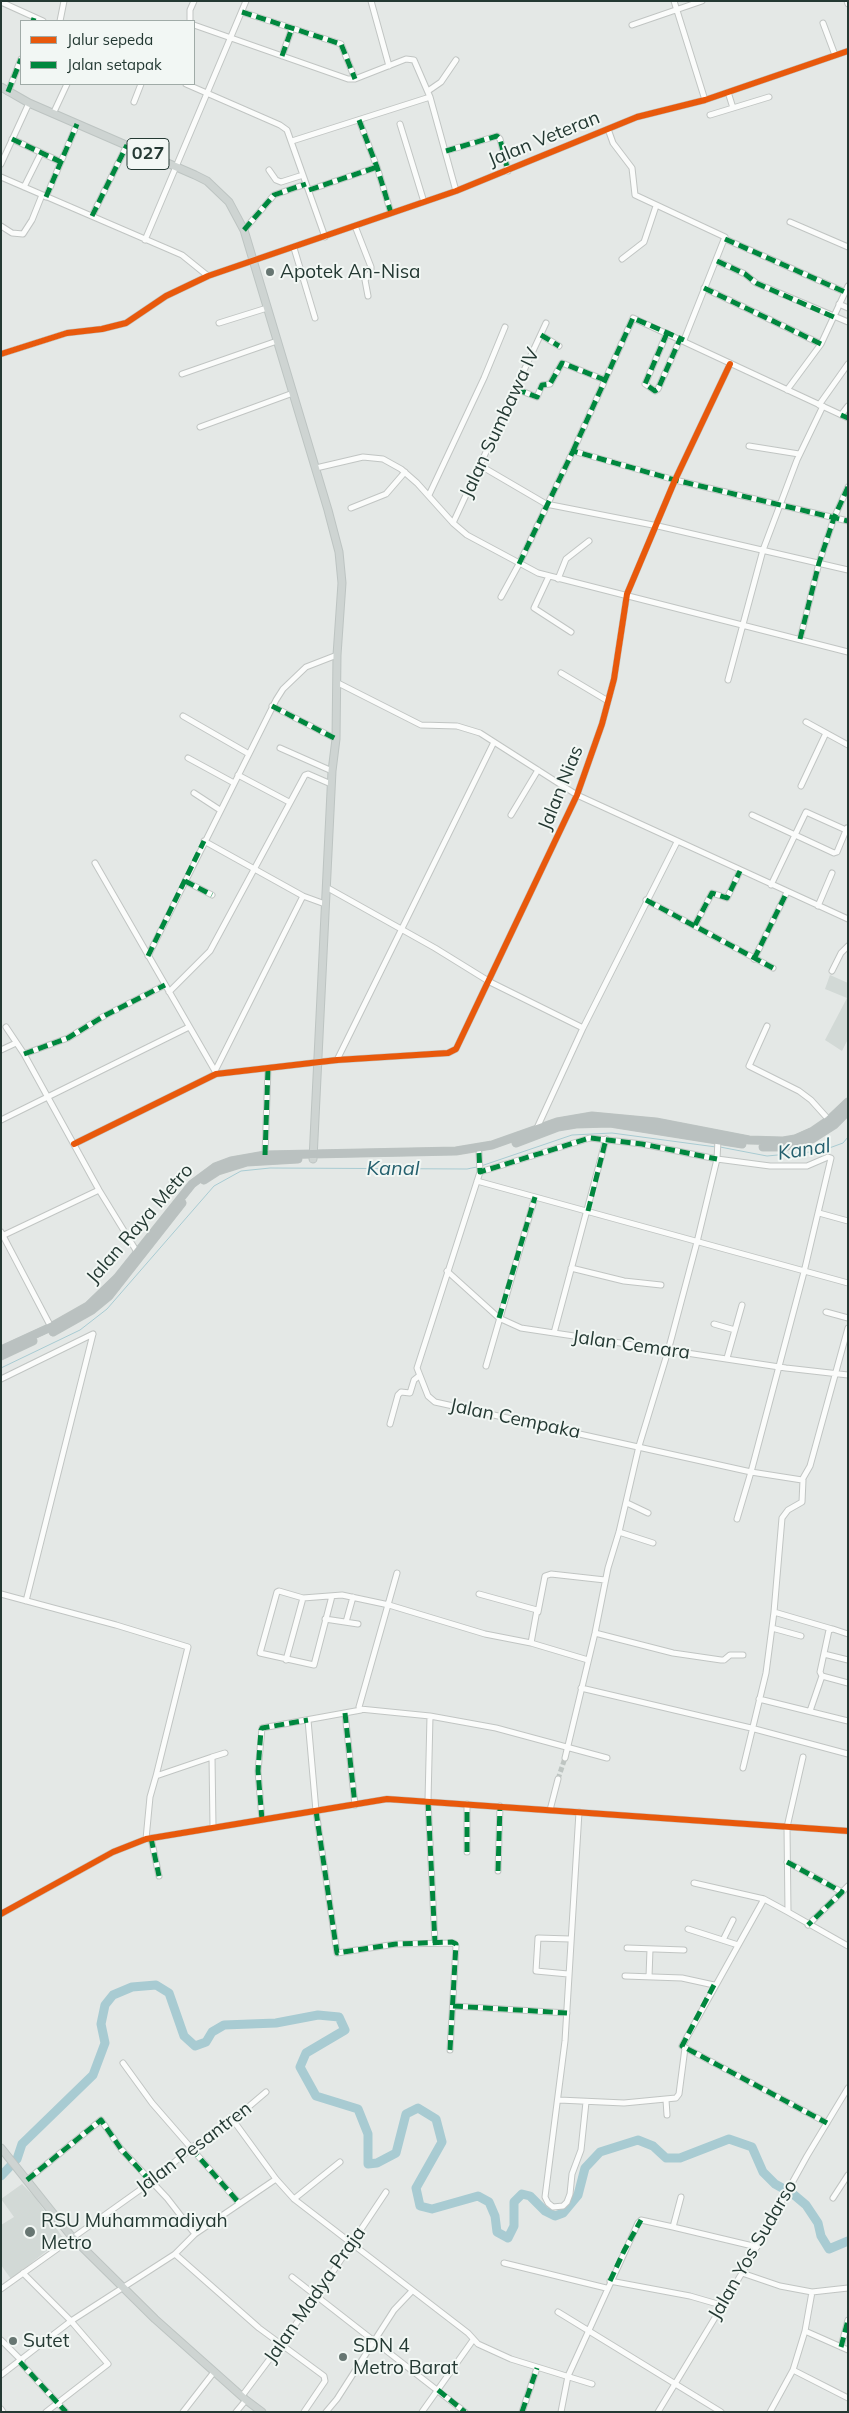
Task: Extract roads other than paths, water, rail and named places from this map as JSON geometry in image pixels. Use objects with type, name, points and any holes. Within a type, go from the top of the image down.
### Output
[{"type":"highway","points":[[314,1157],[479,1155],[558,1127],[592,1122],[625,1124],[749,1140],[783,1141],[795,1139],[813,1131],[829,1120],[848,1102]]},
{"type":"highway","points":[[1,1356],[78,1320],[92,1310],[122,1282],[139,1254],[196,1187],[218,1171],[247,1162],[314,1157],[456,1152],[492,1146],[537,1128],[575,1118],[592,1116],[633,1119],[696,1133],[718,1142],[767,1147],[792,1145],[824,1132],[848,1111]]},
{"type":"highway","name":"Jalan Raya Metro","points":[[159,1229],[180,1197],[202,1174],[231,1161],[265,1155],[314,1157]]},
{"type":"highway","name":"Jalan Raya Metro","points":[[1,1350],[51,1327],[88,1306],[139,1254]]},
{"type":"main road","name":"027","points":[[3,89],[29,103],[177,166],[207,181],[229,202],[244,230],[254,262]]},
{"type":"main road","points":[[254,262],[333,528],[342,574],[337,655],[336,739],[331,784],[314,1157]]},
{"type":"main road","points":[[2,2150],[72,2237],[124,2289],[214,2372],[262,2412]]},
{"type":"street","points":[[60,20],[64,1]]},
{"type":"street","points":[[190,20],[190,10],[194,1]]},
{"type":"street","points":[[145,240],[246,1]]},
{"type":"street","points":[[371,1],[389,66]]},
{"type":"street","points":[[674,1],[705,100]]},
{"type":"street","points":[[632,26],[702,1]]},
{"type":"street","points":[[1,2],[34,19]]},
{"type":"street","points":[[242,12],[341,44],[354,79]]},
{"type":"street","points":[[823,23],[835,55]]},
{"type":"street","points":[[195,25],[344,78],[354,79],[412,58],[416,62],[429,94],[456,190]]},
{"type":"street","points":[[282,56],[292,28]]},
{"type":"street","name":"Jalan Veteran","points":[[1,354],[73,332],[102,329],[126,322],[166,296],[208,276],[254,262],[424,202],[508,171],[592,135],[645,115],[705,100],[848,51]]},
{"type":"street","points":[[3,89],[20,60]]},
{"type":"street","points":[[292,141],[359,120],[429,94],[441,82],[456,60]]},
{"type":"street","points":[[54,114],[67,85]]},
{"type":"street","points":[[134,102],[141,85]]},
{"type":"street","points":[[188,85],[280,125],[287,130],[325,237]]},
{"type":"street","points":[[728,92],[733,108]]},
{"type":"street","points":[[710,115],[768,97]]},
{"type":"street","points":[[1,164],[29,103]]},
{"type":"street","points":[[359,120],[377,167],[390,214]]},
{"type":"street","points":[[1,226],[16,234],[22,234],[32,220],[61,162],[77,124]]},
{"type":"street","points":[[400,124],[424,202]]},
{"type":"street","points":[[607,129],[613,143],[632,168],[635,195],[718,233],[725,239],[845,292]]},
{"type":"street","points":[[446,152],[497,136],[500,139],[508,171]]},
{"type":"street","points":[[12,140],[61,162]]},
{"type":"street","points":[[92,216],[127,145]]},
{"type":"street","points":[[24,187],[41,153]]},
{"type":"street","points":[[244,230],[274,195],[377,167]]},
{"type":"street","points":[[269,170],[281,182],[303,175]]},
{"type":"street","points":[[1,177],[182,255],[208,276]]},
{"type":"street","points":[[622,259],[644,242],[656,206]]},
{"type":"street","points":[[790,222],[848,246]]},
{"type":"street","points":[[354,226],[371,266],[364,282],[368,296]]},
{"type":"street","points":[[667,333],[645,384],[655,391],[658,389],[682,340],[725,239]]},
{"type":"street","points":[[294,248],[315,318]]},
{"type":"street","points":[[717,261],[745,274],[756,283],[848,322]]},
{"type":"street","points":[[787,390],[821,344],[848,286]]},
{"type":"street","points":[[704,288],[821,344]]},
{"type":"street","points":[[839,304],[848,308]]},
{"type":"street","points":[[219,323],[267,308]]},
{"type":"street","points":[[502,596],[573,451],[633,318],[848,418]]},
{"type":"street","name":"Jalan Sumbawa IV","points":[[453,523],[546,323]]},
{"type":"street","points":[[429,495],[484,378],[504,327]]},
{"type":"street","points":[[541,335],[559,346]]},
{"type":"street","points":[[182,374],[277,341]]},
{"type":"street","points":[[516,389],[537,398],[542,385],[550,384],[562,364],[605,380]]},
{"type":"street","name":"Jalan Nias","points":[[337,1060],[448,1053],[454,1050],[490,982],[577,795],[614,679],[627,594],[658,526],[675,480],[730,364]]},
{"type":"street","points":[[728,680],[763,550],[779,506],[799,454],[821,406],[848,364]]},
{"type":"street","points":[[200,427],[293,393]]},
{"type":"street","points":[[841,415],[848,406]]},
{"type":"street","points":[[750,446],[799,454]]},
{"type":"street","points":[[573,451],[675,480],[848,521]]},
{"type":"street","points":[[316,468],[369,456],[384,459],[405,472],[429,495],[453,523],[476,541],[519,564],[549,576],[627,594],[848,652]]},
{"type":"street","points":[[481,466],[546,504],[658,526],[848,570]]},
{"type":"street","points":[[351,508],[386,494],[405,472]]},
{"type":"street","points":[[800,639],[819,563],[834,518],[848,487]]},
{"type":"street","points":[[558,578],[565,561],[589,541]]},
{"type":"street","points":[[549,576],[534,608],[571,632]]},
{"type":"street","points":[[148,956],[272,706],[283,690],[306,667],[337,655]]},
{"type":"street","points":[[561,673],[608,701]]},
{"type":"street","points":[[338,683],[412,722],[427,726],[468,728],[494,742],[577,795],[676,842],[848,919]]},
{"type":"street","points":[[272,706],[336,739]]},
{"type":"street","points":[[183,716],[249,754]]},
{"type":"street","points":[[806,722],[848,745]]},
{"type":"street","points":[[801,786],[826,733]]},
{"type":"street","points":[[74,1144],[215,1073],[337,1060],[494,742]]},
{"type":"street","points":[[280,748],[332,771]]},
{"type":"street","points":[[188,758],[234,783]]},
{"type":"street","points":[[511,815],[538,770]]},
{"type":"street","points":[[169,992],[210,952],[289,802],[306,774],[331,784]]},
{"type":"street","points":[[238,775],[289,802]]},
{"type":"street","points":[[194,794],[220,810]]},
{"type":"street","points":[[752,815],[795,834],[835,853],[847,828],[807,812],[795,834],[771,885]]},
{"type":"street","points":[[204,841],[303,896],[325,904]]},
{"type":"street","points":[[537,1128],[583,1028],[676,842]]},
{"type":"street","points":[[96,863],[215,1073]]},
{"type":"street","points":[[695,925],[712,893],[727,898],[740,871]]},
{"type":"street","points":[[818,906],[832,873]]},
{"type":"street","points":[[185,881],[212,895]]},
{"type":"street","points":[[326,887],[490,982],[583,1028]]},
{"type":"street","points":[[754,959],[787,892]]},
{"type":"street","points":[[215,1073],[303,896]]},
{"type":"street","points":[[646,900],[773,968]]},
{"type":"street","points":[[832,970],[840,953],[848,946]]},
{"type":"street","points":[[24,1054],[68,1038],[104,1016],[165,985]]},
{"type":"street","points":[[767,1026],[749,1066],[799,1091],[829,1120]]},
{"type":"street","points":[[6,1027],[48,1096],[99,1190],[139,1254]]},
{"type":"street","points":[[1,1120],[190,1028]]},
{"type":"street","points":[[1,1050],[16,1043]]},
{"type":"street","points":[[265,1155],[268,1068]]},
{"type":"street","points":[[480,1170],[583,1139],[606,1139],[792,1167],[807,1166],[830,1157],[832,1161],[804,1272],[752,1472],[737,1519]]},
{"type":"street","points":[[554,1334],[570,1268],[588,1211],[606,1139]]},
{"type":"street","points":[[565,1758],[639,1446],[668,1351],[697,1242],[717,1156],[718,1142]]},
{"type":"street","points":[[390,1424],[398,1395],[400,1392],[410,1393],[414,1380],[419,1376],[418,1365],[480,1170],[479,1155]]},
{"type":"street","points":[[477,1181],[848,1283]]},
{"type":"street","points":[[51,1327],[2,1234],[99,1190]]},
{"type":"street","points":[[486,1366],[536,1197]]},
{"type":"street","points":[[819,1213],[848,1221]]},
{"type":"street","points":[[570,1268],[624,1281],[661,1285]]},
{"type":"street","name":"Jalan Cemara","points":[[447,1271],[499,1318],[522,1328],[668,1351],[848,1375]]},
{"type":"street","points":[[727,1358],[742,1305]]},
{"type":"street","points":[[826,1312],[848,1318]]},
{"type":"street","points":[[714,1324],[735,1330]]},
{"type":"street","points":[[743,1768],[751,1728],[766,1672],[774,1612],[782,1518],[788,1510],[802,1502],[804,1479],[848,1328]]},
{"type":"street","points":[[1,1379],[93,1334],[26,1601]]},
{"type":"street","name":"Jalan Cempaka","points":[[419,1376],[428,1396],[439,1403],[752,1472],[804,1479]]},
{"type":"street","points":[[627,1503],[648,1513]]},
{"type":"street","points":[[619,1532],[652,1543]]},
{"type":"street","points":[[361,1710],[359,1706],[397,1573]]},
{"type":"street","points":[[531,1643],[545,1576],[551,1574],[606,1580]]},
{"type":"street","points":[[332,1596],[315,1664],[311,1666],[261,1654],[259,1651],[277,1592],[303,1598],[342,1595],[389,1604],[485,1634],[531,1643],[588,1660]]},
{"type":"street","points":[[1,1594],[116,1625],[188,1647],[150,1797],[148,1838],[158,1876]]},
{"type":"street","points":[[479,1594],[533,1608],[538,1612]]},
{"type":"street","points":[[346,1622],[353,1597]]},
{"type":"street","points":[[286,1660],[303,1598]]},
{"type":"street","points":[[774,1612],[848,1634]]},
{"type":"street","points":[[325,1619],[358,1624]]},
{"type":"street","points":[[772,1628],[801,1636]]},
{"type":"street","points":[[810,1711],[822,1676],[820,1672],[830,1630],[832,1629]]},
{"type":"street","points":[[596,1633],[673,1653],[721,1660],[724,1660],[730,1654],[742,1655]]},
{"type":"street","points":[[824,1654],[848,1660]]},
{"type":"street","points":[[822,1676],[848,1683]]},
{"type":"street","points":[[581,1688],[751,1728],[848,1754]]},
{"type":"street","points":[[758,1699],[848,1722]]},
{"type":"street","points":[[262,1820],[258,1771],[262,1728],[361,1710],[430,1716],[496,1728],[607,1758]]},
{"type":"street","points":[[345,1713],[355,1805]]},
{"type":"street","points":[[430,1716],[428,1801],[435,1942]]},
{"type":"street","points":[[308,1720],[316,1811],[337,1953],[373,1946],[452,1942],[456,1946],[450,2050]]},
{"type":"street","points":[[156,1776],[225,1753]]},
{"type":"street","points":[[212,1757],[213,1828]]},
{"type":"street","points":[[788,1912],[787,1826],[803,1757]]},
{"type":"street","points":[[550,1810],[558,1779]]},
{"type":"street","points":[[1,1914],[112,1852],[148,1838],[394,1799],[848,1831]]},
{"type":"street","points":[[467,1804],[467,1852]]},
{"type":"street","points":[[498,1871],[500,1806]]},
{"type":"street","points":[[579,1812],[559,2100],[545,2197],[548,2203],[559,2208],[567,2202],[572,2174],[581,2150],[586,2102]]},
{"type":"street","points":[[787,1862],[842,1892]]},
{"type":"street","points":[[694,1883],[764,1899],[848,1946]]},
{"type":"street","points":[[808,1925],[848,1886]]},
{"type":"street","points":[[559,2100],[624,2103],[676,2098],[679,2094],[685,2048],[682,2045],[764,1899]]},
{"type":"street","points":[[723,1940],[733,1920]]},
{"type":"street","points":[[688,1929],[738,1945]]},
{"type":"street","points":[[568,1974],[536,1972],[538,1938],[570,1939]]},
{"type":"street","points":[[627,1948],[684,1950]]},
{"type":"street","points":[[649,1977],[650,1949]]},
{"type":"street","points":[[625,1976],[682,1978],[714,1985]]},
{"type":"street","points":[[454,2006],[566,2013]]},
{"type":"street","points":[[685,2048],[827,2123]]},
{"type":"street","points":[[123,2063],[152,2103],[239,2203]]},
{"type":"street","name":"Jalan Yos Sudarso","points":[[658,2412],[742,2273],[847,2089]]},
{"type":"street","name":"Jalan Pesantren","points":[[1,2289],[151,2182],[191,2148],[233,2120],[266,2092]]},
{"type":"street","points":[[666,2100],[667,2115]]},
{"type":"street","points":[[27,2180],[101,2120],[121,2149],[195,2234]]},
{"type":"street","points":[[233,2120],[276,2179],[294,2199],[468,2333],[473,2340],[489,2351],[537,2368],[592,2384]]},
{"type":"street","points":[[294,2199],[340,2162]]},
{"type":"street","points":[[833,2198],[848,2175]]},
{"type":"street","points":[[1,2376],[71,2321],[124,2289],[175,2254],[195,2234],[276,2179]]},
{"type":"street","name":"Jalan Madya Praja","points":[[236,2412],[352,2245],[386,2192]]},
{"type":"street","points":[[673,2227],[681,2197]]},
{"type":"street","points":[[561,2412],[568,2376],[589,2332],[606,2288],[639,2221],[757,2247]]},
{"type":"street","points":[[175,2254],[281,2345],[325,2378],[304,2412]]},
{"type":"street","points":[[504,2263],[606,2288]]},
{"type":"street","points":[[23,2272],[71,2321],[108,2364],[46,2412]]},
{"type":"street","points":[[742,2273],[780,2286],[812,2292],[848,2288]]},
{"type":"street","points":[[292,2277],[465,2412]]},
{"type":"street","points":[[610,2281],[690,2296],[721,2305]]},
{"type":"street","points":[[326,2412],[337,2399],[394,2310],[412,2291]]},
{"type":"street","points":[[770,2412],[793,2370],[805,2332],[812,2292]]},
{"type":"street","points":[[558,2312],[721,2412]]},
{"type":"street","points":[[841,2347],[848,2320]]},
{"type":"street","points":[[805,2332],[848,2350]]},
{"type":"street","points":[[1,2340],[66,2412]]},
{"type":"street","points":[[422,2412],[473,2340]]},
{"type":"street","points":[[522,2412],[537,2368]]},
{"type":"street","points":[[793,2370],[848,2398]]},
{"type":"street","points":[[183,2412],[214,2372]]},
{"type":"waterway","name":"Kanal","points":[[481,1166],[572,1135],[612,1133],[716,1147]]},
{"type":"waterway","name":"Kanal","points":[[720,1147],[767,1156],[821,1151],[843,1143],[848,1137]]},
{"type":"waterway","name":"Kanal","points":[[1,1368],[80,1330],[107,1309],[214,1186],[241,1171],[270,1168],[467,1169],[477,1167]]},
{"type":"waterway","points":[[1,2176],[17,2159],[22,2144],[93,2075],[105,2043],[101,2024],[105,2005],[113,1995],[132,1987],[156,1985],[169,1993],[184,2036],[195,2046],[206,2042],[212,2032],[224,2025],[276,2023],[318,2015],[339,2017],[345,2030],[306,2053],[300,2067],[316,2096],[358,2109],[368,2134],[368,2164],[377,2163],[396,2153],[406,2114],[418,2108],[436,2119],[442,2142],[416,2188],[420,2206],[432,2209],[478,2196],[489,2202],[495,2216],[497,2232],[508,2238],[514,2226],[514,2202],[522,2194],[530,2196],[545,2211],[555,2216],[563,2213],[578,2195],[585,2168],[600,2152],[638,2140],[653,2146],[666,2158],[680,2158],[729,2139],[752,2147],[763,2172],[775,2184],[793,2194],[806,2205],[818,2223],[821,2236],[829,2249],[848,2241]]},
{"type":"tunnel","points":[[558,1779],[565,1758]]},
{"type":"place","name":"Apotek An-Nisa","points":[[270,272]]},
{"type":"place","name":"RSU Muhammadiyah Metro","points":[[30,2232]]},
{"type":"place","name":"Sutet","points":[[13,2341]]},
{"type":"place","name":"SDN 4 Metro Barat","points":[[343,2357]]}]
